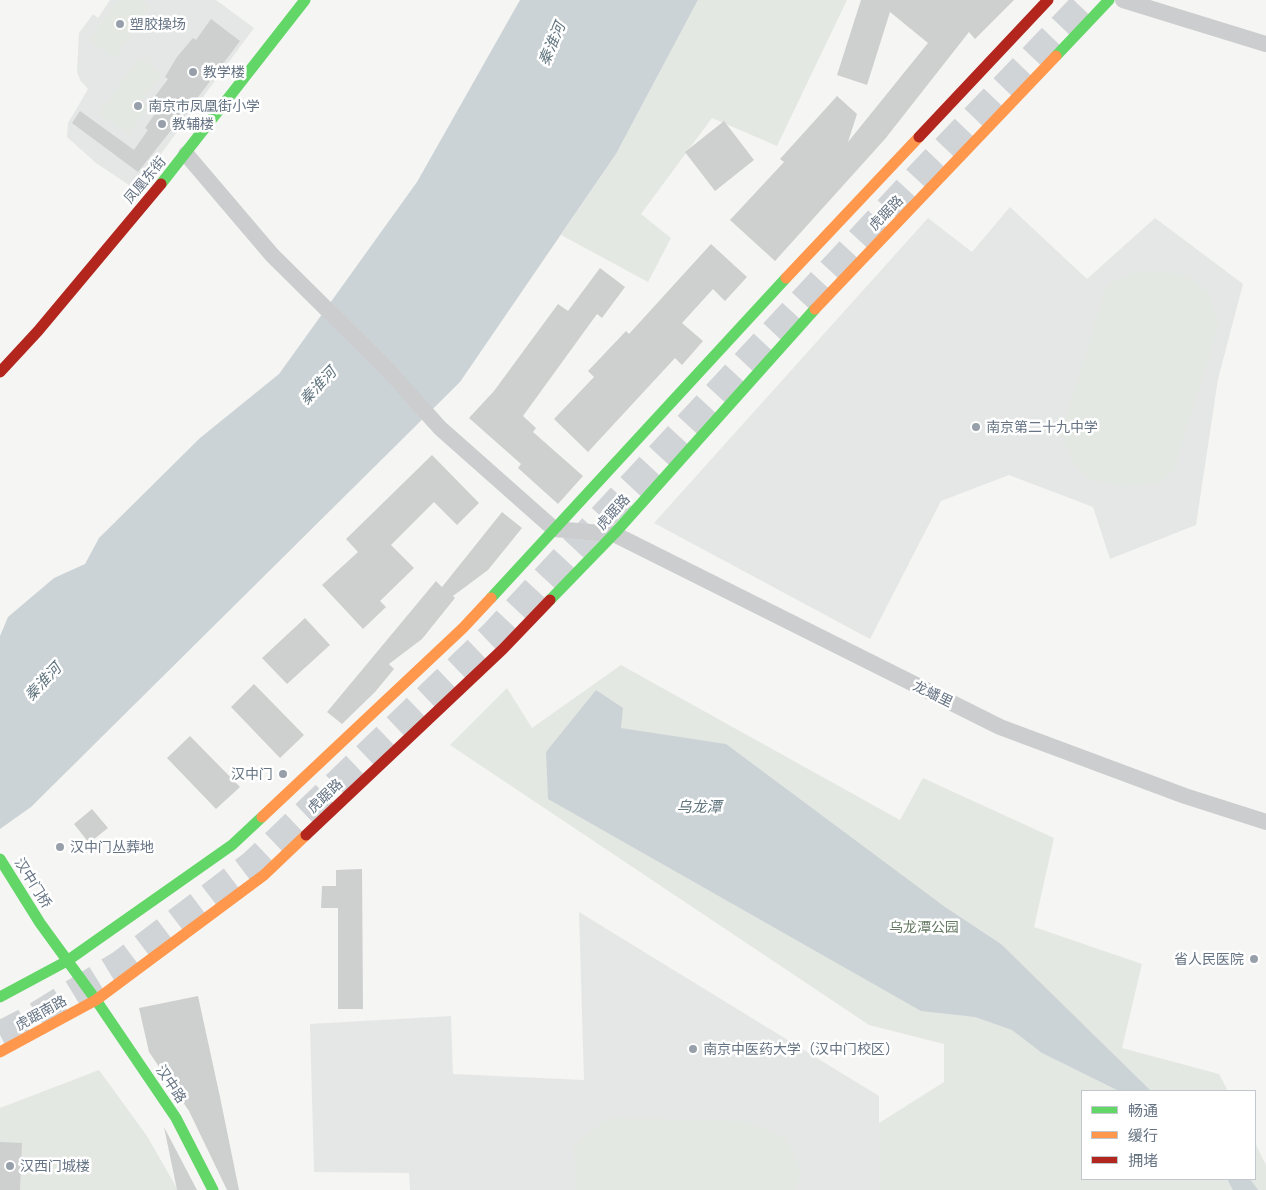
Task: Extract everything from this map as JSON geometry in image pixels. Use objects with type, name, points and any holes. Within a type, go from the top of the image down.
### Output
[{"type":"main road","name":"凤凰东街","points":[[0,372],[38,331],[186,154],[305,0]]},
{"type":"main road","name":"虎踞路","points":[[67,961],[232,845],[322,764],[463,628],[769,296],[1048,0]]},
{"type":"main road","name":"虎踞路","points":[[96,1000],[264,874],[503,649],[614,534],[798,326],[1109,0]]},
{"type":"main road","name":"汉中门桥","points":[[0,859],[40,923],[67,961]]},
{"type":"main road","points":[[0,997],[67,961]]},
{"type":"main road","name":"汉中路","points":[[67,961],[96,1000],[176,1118],[213,1190]]},
{"type":"main road","name":"虎踞南路","points":[[0,1052],[96,1000]]},
{"type":"street","points":[[1122,0],[1266,44]]},
{"type":"street","points":[[186,154],[272,255],[388,370],[440,428],[554,529],[614,534]]},
{"type":"street","name":"龙蟠里","points":[[614,534],[1000,727],[1185,796],[1266,822]]},
{"type":"shaded area","name":"南京市凤凰街小学","points":[[110,0],[216,0],[254,28],[135,189],[96,163],[67,137],[68,123],[88,89],[80,80],[77,72],[79,33],[93,14],[98,18]]},
{"type":"shaded area","name":"南京第二十九中学","points":[[1010,207],[1087,279],[1155,218],[1243,284],[1218,379],[1196,525],[1110,559],[1093,507],[1009,475],[941,501],[870,639],[654,523],[928,218],[972,252]]},
{"type":"shaded area","name":"南京中医药大学（汉中门校区）","points":[[579,912],[879,1096],[879,1190],[410,1190],[409,1173],[314,1172],[310,1024],[451,1016],[453,1074],[584,1080]]},
{"type":"green space","name":"塑胶操场","points":[[117,0],[140,0],[151,7],[115,58],[89,40]]},
{"type":"green space","points":[[698,0],[847,0],[777,146],[712,118],[641,214],[671,238],[648,282],[561,235],[616,154]]},
{"type":"green space","points":[[140,57],[162,74],[142,101],[149,106],[128,134],[99,113]]},
{"type":"green space","points":[[1155,272],[1187,275],[1210,294],[1218,327],[1174,470],[1158,484],[1119,486],[1088,479],[1073,463],[1061,433],[1107,285],[1129,274]]},
{"type":"green space","name":"乌龙潭公园","points":[[621,665],[900,820],[923,778],[1054,838],[1034,927],[1142,964],[1122,1048],[1219,1074],[1227,1090],[1081,1090],[1081,1180],[1256,1180],[1256,1145],[1266,1165],[1266,1190],[879,1190],[879,1123],[944,1082],[944,1044],[869,1025],[450,745],[507,688],[532,728]]},
{"type":"green space","points":[[99,1070],[147,1136],[178,1190],[0,1190],[0,1108]]},
{"type":"green space","points":[[610,1117],[748,1122],[786,1138],[801,1173],[795,1190],[577,1190],[574,1144]]},
{"type":"water","name":"秦淮河","points":[[520,0],[698,0],[616,154],[460,382],[31,807],[0,829],[0,636],[8,617],[54,578],[85,564],[99,538],[200,438],[279,374],[417,182]]},
{"type":"water","name":"乌龙潭","points":[[596,690],[623,708],[621,728],[726,744],[945,907],[1001,944],[1150,1090],[1117,1090],[1042,1053],[1012,1030],[975,1017],[921,1011],[548,799],[546,752]]},
{"type":"water","points":[[1228,1180],[1251,1180],[1258,1190],[1233,1190]]},
{"type":"building","points":[[861,0],[1014,0],[975,39],[969,32],[885,139],[775,261],[730,220],[784,162],[780,159],[837,96],[857,114],[848,142],[928,43],[890,12],[867,85],[837,75]]},
{"type":"building","name":"教学楼","points":[[211,19],[240,41],[181,120],[138,172],[72,123],[80,111],[134,150],[148,130],[145,128],[161,105],[153,99],[168,79],[165,77],[177,57],[193,38],[196,40]]},
{"type":"building","points":[[724,121],[754,160],[715,191],[685,152]]},
{"type":"building","points":[[711,244],[747,277],[725,301],[713,289],[682,323],[703,341],[682,365],[675,358],[588,452],[554,419],[594,377],[588,371],[626,331],[629,334]]},
{"type":"building","points":[[600,268],[625,287],[602,318],[597,314],[523,416],[536,428],[533,432],[583,476],[558,504],[518,468],[521,464],[469,418],[494,391],[558,304],[568,311]]},
{"type":"building","points":[[432,455],[479,503],[457,525],[434,502],[391,545],[414,568],[380,601],[386,607],[363,629],[322,585],[358,552],[346,539]]},
{"type":"building","points":[[502,512],[522,528],[488,570],[453,596],[455,598],[422,639],[389,664],[394,669],[375,692],[342,724],[327,712],[436,581],[442,587]]},
{"type":"building","points":[[305,618],[330,645],[287,684],[262,658]]},
{"type":"building","points":[[254,684],[304,735],[280,758],[231,707]]},
{"type":"building","points":[[190,736],[240,787],[216,809],[167,758]]},
{"type":"building","points":[[92,809],[108,828],[89,843],[74,824]]},
{"type":"building","points":[[362,869],[363,1009],[338,1009],[338,908],[321,908],[322,886],[336,886],[336,870]]},
{"type":"building","points":[[198,996],[239,1190],[227,1190],[189,1111],[149,1052],[139,1008]]},
{"type":"building","points":[[164,1127],[197,1190],[177,1190]]},
{"type":"building","name":"汉西门城楼","points":[[0,1142],[22,1143],[20,1190],[0,1190]]},
{"type":"tunnel","points":[[0,1035],[33,1018],[121,964],[253,864],[493,635],[922,173],[1088,0]]},
{"type":"traffic: fast","points":[[161,184],[305,0]]},
{"type":"traffic: fast","points":[[1056,56],[1109,0]]},
{"type":"traffic: fast","points":[[491,598],[786,278]]},
{"type":"traffic: fast","points":[[550,600],[614,534],[815,309]]},
{"type":"traffic: fast","points":[[0,997],[67,961],[232,845],[262,817]]},
{"type":"traffic: fast","points":[[0,859],[40,923],[96,1000],[176,1118],[213,1190]]},
{"type":"traffic: slow","points":[[815,309],[1056,56]]},
{"type":"traffic: slow","points":[[786,278],[919,137]]},
{"type":"traffic: slow","points":[[262,817],[463,628],[491,598]]},
{"type":"traffic: slow","points":[[0,1052],[96,1000],[264,875],[306,835]]},
{"type":"traffic: jam","points":[[919,137],[1048,0]]},
{"type":"traffic: jam","points":[[0,372],[38,331],[161,184]]},
{"type":"traffic: jam","points":[[306,835],[503,649],[550,600]]},
{"type":"place","name":"塑胶操场","points":[[120,24]]},
{"type":"place","name":"教学楼","points":[[193,72]]},
{"type":"place","name":"南京市凤凰街小学","points":[[138,106]]},
{"type":"place","name":"教辅楼","points":[[162,124]]},
{"type":"place","name":"南京第二十九中学","points":[[976,427]]},
{"type":"place","name":"汉中门","points":[[283,774]]},
{"type":"place","name":"汉中门丛葬地","points":[[60,847]]},
{"type":"place","name":"省人民医院","points":[[1254,959]]},
{"type":"place","name":"南京中医药大学（汉中门校区）","points":[[693,1049]]},
{"type":"place","name":"汉西门城楼","points":[[10,1166]]}]
